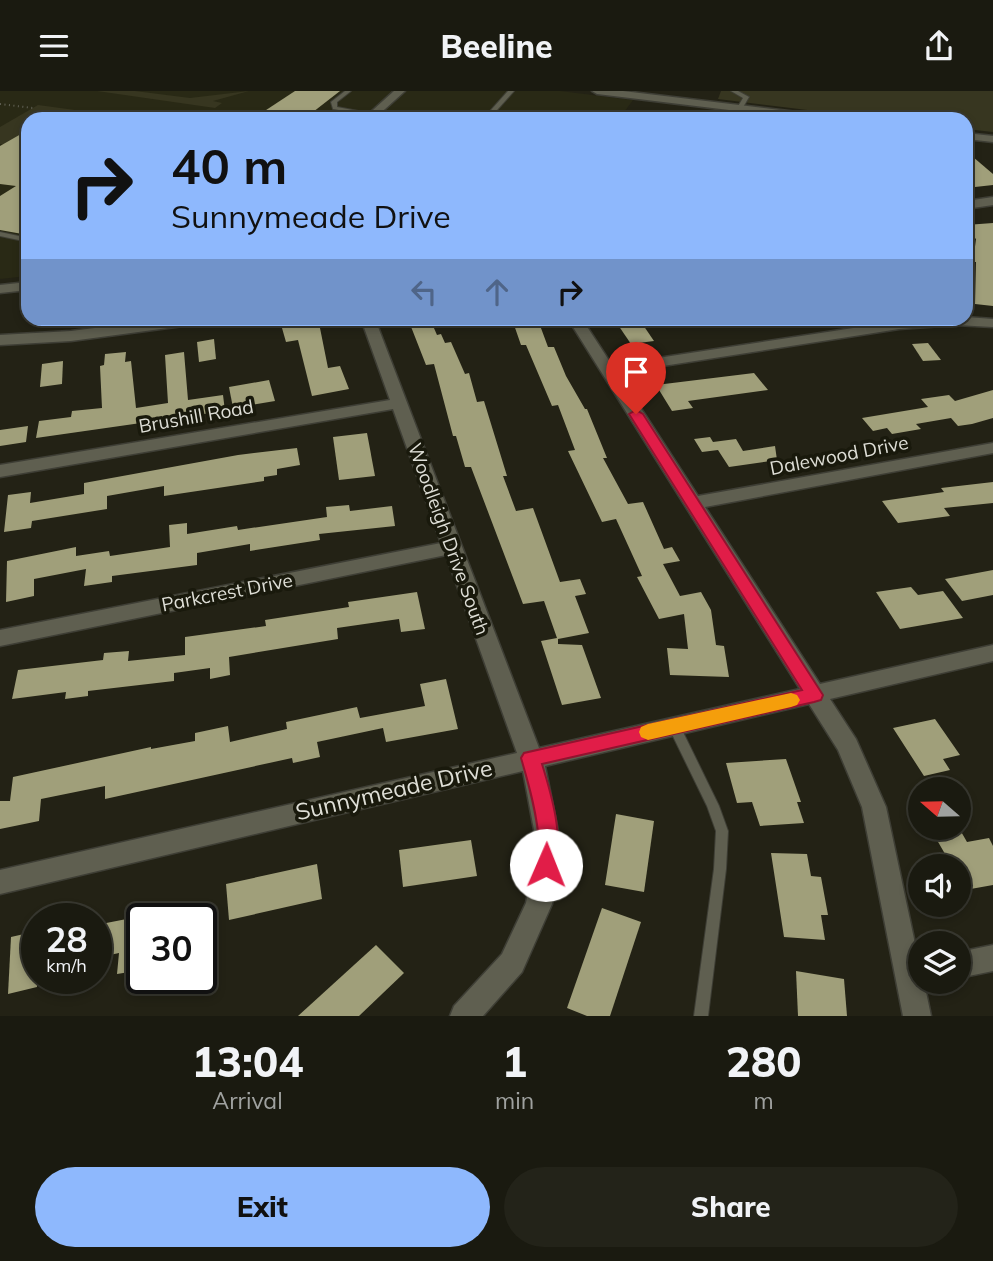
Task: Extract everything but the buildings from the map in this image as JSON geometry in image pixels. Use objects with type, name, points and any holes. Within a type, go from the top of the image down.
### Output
[{"type":"street","points":[[376,112],[400,91]]},
{"type":"street","points":[[597,91],[772,112]]},
{"type":"street","points":[[973,137],[993,139]]},
{"type":"street","points":[[973,205],[993,203]]},
{"type":"street","points":[[0,289],[21,287]]},
{"type":"street","points":[[973,322],[993,323]]},
{"type":"street","points":[[0,339],[71,336],[146,326]]},
{"type":"street","name":"Woodleigh Drive South","points":[[371,326],[531,758],[539,786],[549,846],[539,904],[512,963],[464,1016]]},
{"type":"street","points":[[579,326],[848,746],[874,807],[908,942]]},
{"type":"street","points":[[607,370],[893,326]]},
{"type":"street","name":"Brushill Road","points":[[0,471],[399,403]]},
{"type":"street","name":"Dalewood Drive","points":[[693,503],[993,448]]},
{"type":"street","name":"Parkcrest Drive","points":[[0,638],[454,547]]},
{"type":"street","name":"Sunnymeade Drive","points":[[0,882],[993,653]]},
{"type":"street","points":[[971,963],[993,958]]},
{"type":"street","points":[[915,994],[917,1016]]},
{"type":"lane","points":[[348,91],[334,102],[335,108],[351,112]]},
{"type":"lane","points":[[492,112],[511,91]]},
{"type":"lane","points":[[734,91],[746,97],[740,108]]},
{"type":"lane","points":[[0,234],[21,238]]},
{"type":"lane","points":[[674,726],[713,806],[722,831],[720,869],[701,1016]]},
{"type":"path","points":[[0,104],[33,108]]},
{"type":"shaded area","points":[[0,91],[560,91],[633,100],[624,112],[21,112],[21,277],[0,279]]},
{"type":"shaded area","points":[[97,91],[135,91],[190,98],[249,91],[213,101],[222,103],[215,108]]},
{"type":"shaded area","points":[[721,91],[993,91],[993,132],[973,130],[973,112],[824,112],[718,99]]},
{"type":"shaded area","points":[[38,105],[75,110],[71,112],[26,112]]},
{"type":"shaded area","points":[[21,115],[21,147],[0,144],[0,127]]},
{"type":"slow traffic","points":[[648,732],[791,700]]},
{"type":"route","points":[[546,865],[549,846],[539,786],[531,758],[814,695],[636,414]]}]
